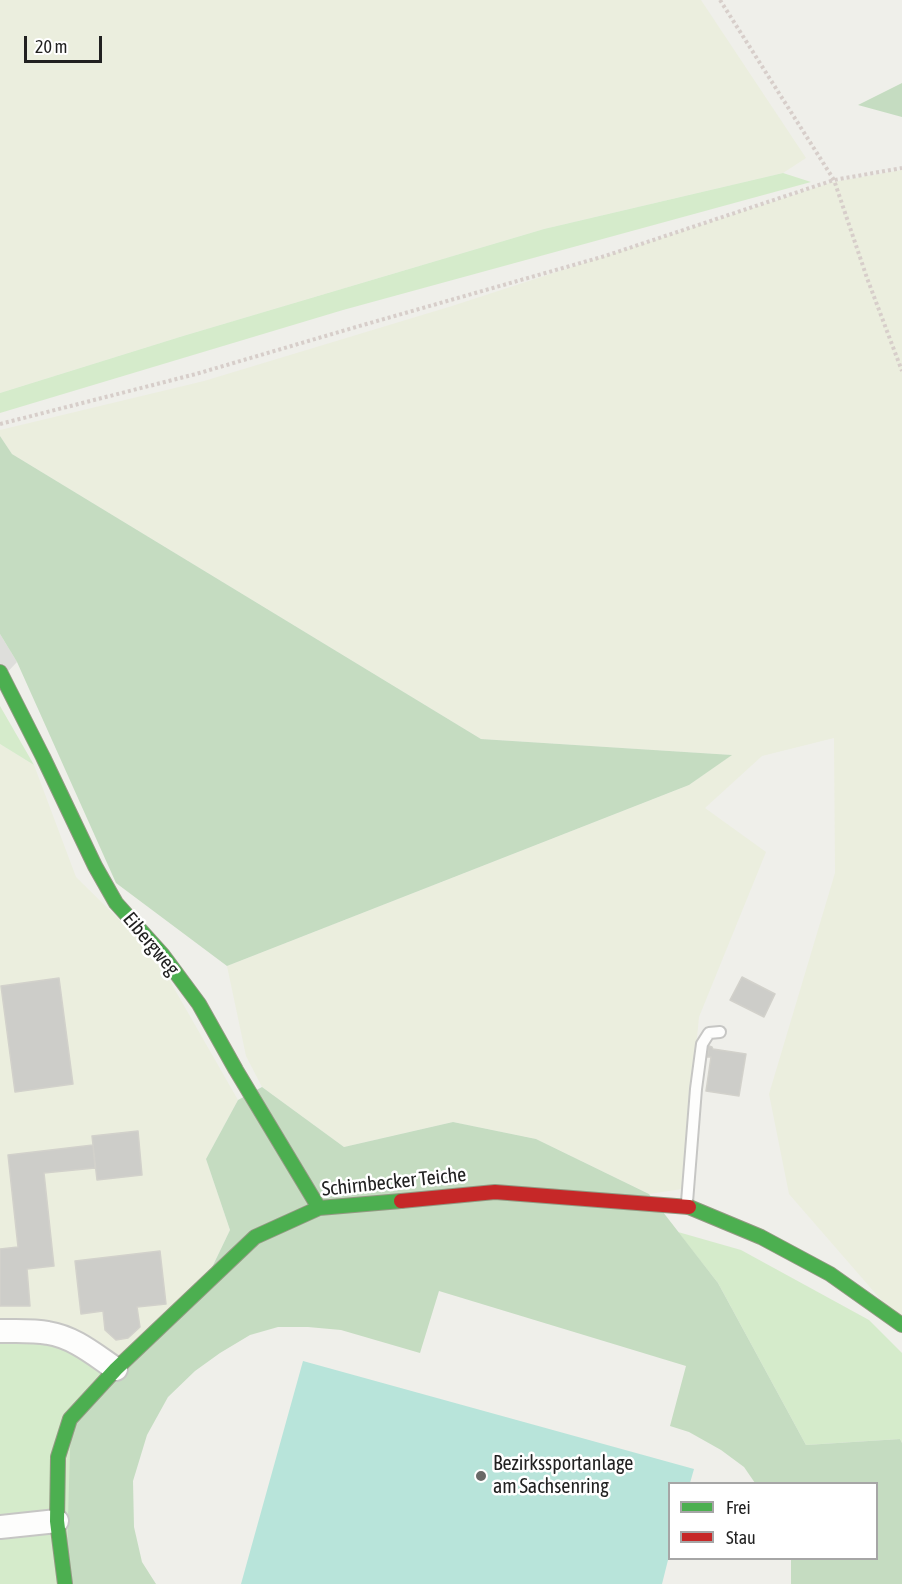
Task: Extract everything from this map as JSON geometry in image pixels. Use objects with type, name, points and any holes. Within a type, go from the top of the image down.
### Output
[{"type":"street","name":"Eibergweg","points":[[0,672],[95,866],[116,903],[162,954],[200,1004],[236,1070],[319,1208]]},
{"type":"street","name":"Schirnbecker Teiche","points":[[65,1584],[57,1521],[58,1457],[70,1419],[116,1369],[255,1237],[319,1208],[495,1192],[687,1206],[761,1237],[830,1274],[902,1325]]},
{"type":"street","points":[[0,1331],[47,1332],[77,1342],[116,1369]]},
{"type":"street","points":[[0,1527],[57,1521]]},
{"type":"lane","points":[[687,1206],[696,1089],[702,1044],[709,1033],[720,1032]]},
{"type":"path","points":[[720,0],[834,180],[902,371]]},
{"type":"path","points":[[0,424],[196,374],[605,256],[834,180],[902,168]]},
{"type":"shaded area","points":[[0,634],[17,662],[0,680]]},
{"type":"shaded area","name":"Bezirkssportanlage am Sachsenring","points":[[303,1361],[694,1469],[690,1482],[668,1482],[668,1560],[662,1584],[241,1584]]},
{"type":"green space","points":[[0,0],[701,0],[806,158],[783,173],[544,229],[0,393]]},
{"type":"green space","points":[[902,83],[902,117],[858,105]]},
{"type":"green space","points":[[902,170],[902,1324],[789,1194],[769,1094],[835,873],[834,738],[762,756],[705,808],[766,852],[699,1017],[682,1189],[649,1194],[536,1139],[453,1122],[344,1147],[262,1087],[246,1056],[227,966],[689,785],[731,755],[481,739],[12,454],[0,436],[0,430],[204,381],[452,306],[833,182]]},
{"type":"green space","points":[[783,173],[811,182],[343,310],[0,413],[0,393],[183,336],[544,229]]},
{"type":"green space","points":[[0,436],[12,454],[481,739],[732,755],[689,785],[227,966],[116,883],[17,662],[0,634]]},
{"type":"green space","points":[[0,706],[34,765],[0,744]]},
{"type":"green space","points":[[0,744],[34,765],[76,877],[155,955],[238,1100],[206,1159],[230,1230],[204,1283],[116,1369],[0,1324]]},
{"type":"green space","points":[[262,1087],[344,1147],[453,1122],[536,1139],[649,1194],[718,1283],[806,1445],[900,1439],[902,1443],[902,1584],[791,1584],[791,1560],[878,1560],[878,1482],[754,1482],[744,1467],[721,1450],[689,1432],[670,1426],[686,1366],[439,1291],[420,1353],[341,1330],[278,1327],[250,1335],[195,1371],[168,1397],[147,1435],[133,1481],[134,1527],[142,1562],[156,1584],[66,1584],[71,1419],[204,1284],[230,1230],[206,1159],[238,1100]]},
{"type":"green space","points":[[678,1232],[741,1250],[869,1320],[902,1353],[902,1443],[900,1439],[806,1445],[718,1283]]},
{"type":"green space","points":[[0,1334],[41,1337],[115,1369],[65,1584],[0,1584]]},
{"type":"building","points":[[742,977],[775,994],[764,1017],[730,1000]]},
{"type":"building","points":[[59,978],[73,1084],[15,1092],[1,986]]},
{"type":"building","points":[[709,1046],[713,1049],[746,1054],[739,1096],[706,1091],[711,1057],[707,1057]]},
{"type":"building","points":[[138,1131],[142,1175],[97,1180],[92,1136]]},
{"type":"building","points":[[93,1145],[95,1168],[44,1173],[54,1266],[27,1269],[30,1306],[0,1306],[0,1249],[18,1247],[8,1155]]},
{"type":"building","points":[[160,1251],[166,1304],[137,1307],[140,1327],[128,1338],[116,1340],[105,1330],[103,1311],[81,1314],[75,1261]]},
{"type":"traffic: fast","points":[[0,672],[95,866],[116,903],[162,954],[199,1004],[319,1208]]},
{"type":"traffic: fast","points":[[65,1584],[57,1521],[58,1457],[70,1419],[116,1369],[255,1237],[319,1208],[401,1201]]},
{"type":"traffic: fast","points":[[689,1207],[761,1237],[830,1274],[902,1325]]},
{"type":"traffic: jam","points":[[401,1201],[495,1192],[689,1207]]},
{"type":"place","name":"Bezirkssportanlage am Sachsenring","points":[[481,1476]]}]
